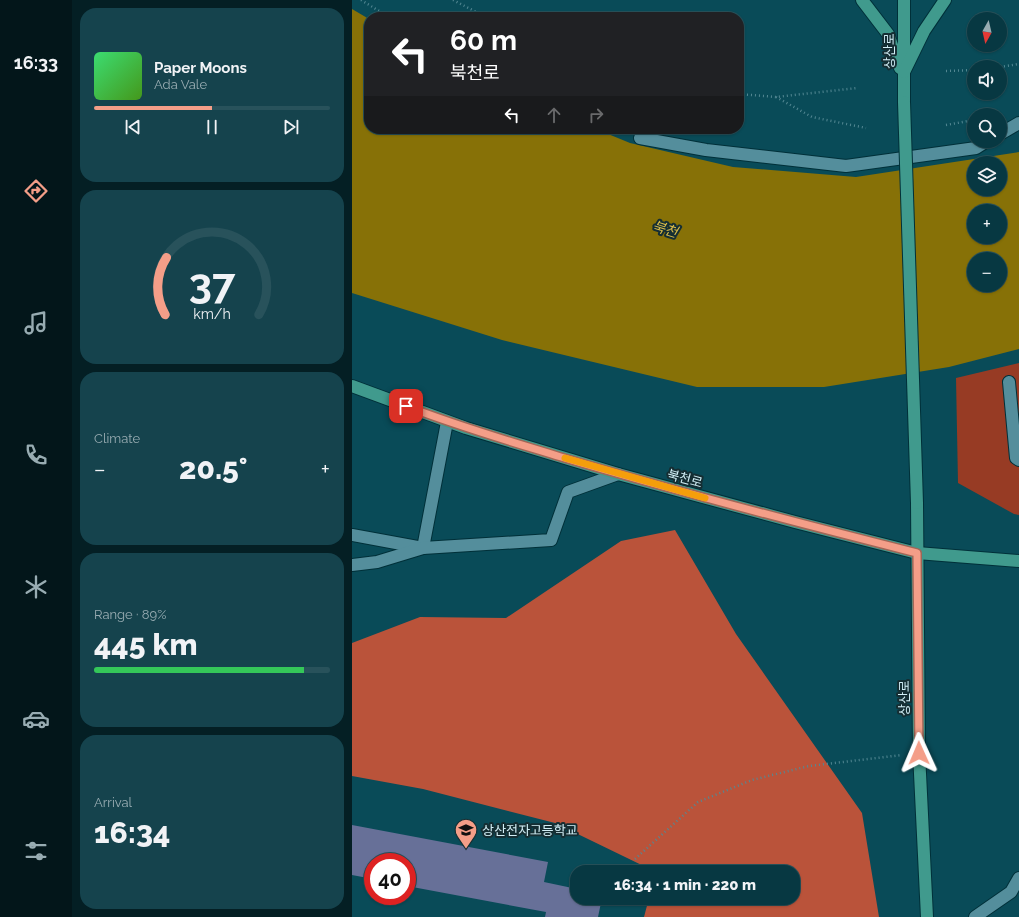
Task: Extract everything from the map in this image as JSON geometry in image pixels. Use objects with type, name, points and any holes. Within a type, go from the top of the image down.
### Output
[{"type":"street","points":[[862,0],[888,34],[903,75]]},
{"type":"street","name":"상산로","points":[[904,0],[903,75],[917,503],[919,753],[927,917]]},
{"type":"street","points":[[903,75],[924,31],[945,0]]},
{"type":"street","points":[[1007,130],[1019,123]]},
{"type":"street","points":[[640,138],[706,150],[846,166],[976,148]]},
{"type":"street","points":[[1009,382],[1016,458],[1019,460]]},
{"type":"street","name":"북천로","points":[[352,386],[447,422],[618,474],[795,522],[917,553],[1019,561]]},
{"type":"street","points":[[423,548],[447,422]]},
{"type":"street","points":[[352,565],[377,562],[423,548],[551,540],[568,492],[618,474]]},
{"type":"street","points":[[352,535],[423,548]]},
{"type":"street","points":[[975,917],[1011,892],[1019,878]]},
{"type":"path","points":[[361,0],[381,12]]},
{"type":"path","points":[[453,0],[476,12]]},
{"type":"path","points":[[1007,66],[1019,64]]},
{"type":"path","points":[[946,71],[967,70]]},
{"type":"path","points":[[744,94],[776,97],[857,88]]},
{"type":"path","points":[[776,97],[812,117],[866,128]]},
{"type":"path","points":[[946,125],[967,121]]},
{"type":"path","points":[[634,858],[698,802],[752,780],[809,766],[919,753]]},
{"type":"shaded area","points":[[1019,363],[1019,515],[1014,514],[958,483],[956,378]]},
{"type":"shaded area","points":[[675,530],[736,634],[862,813],[879,917],[644,917],[647,905],[800,905],[800,865],[642,865],[555,823],[423,789],[352,776],[352,643],[420,617],[506,618],[621,541]]},
{"type":"water","name":"북천","points":[[352,9],[364,16],[364,134],[608,134],[630,143],[733,167],[856,177],[967,160],[967,196],[1007,196],[1007,156],[993,156],[1019,152],[1019,349],[949,367],[824,387],[697,387],[502,340],[352,293]]},
{"type":"building","name":"상산전자고등학교","points":[[352,825],[548,862],[544,882],[570,888],[570,905],[601,905],[598,917],[545,917],[546,912],[416,888],[416,853],[364,853],[364,877],[352,875]]},
{"type":"slow traffic","points":[[565,458],[705,498]]},
{"type":"place","name":"상산전자고등학교","points":[[466,850]]},
{"type":"route","points":[[406,406],[447,422],[618,474],[917,553],[919,753]]}]
